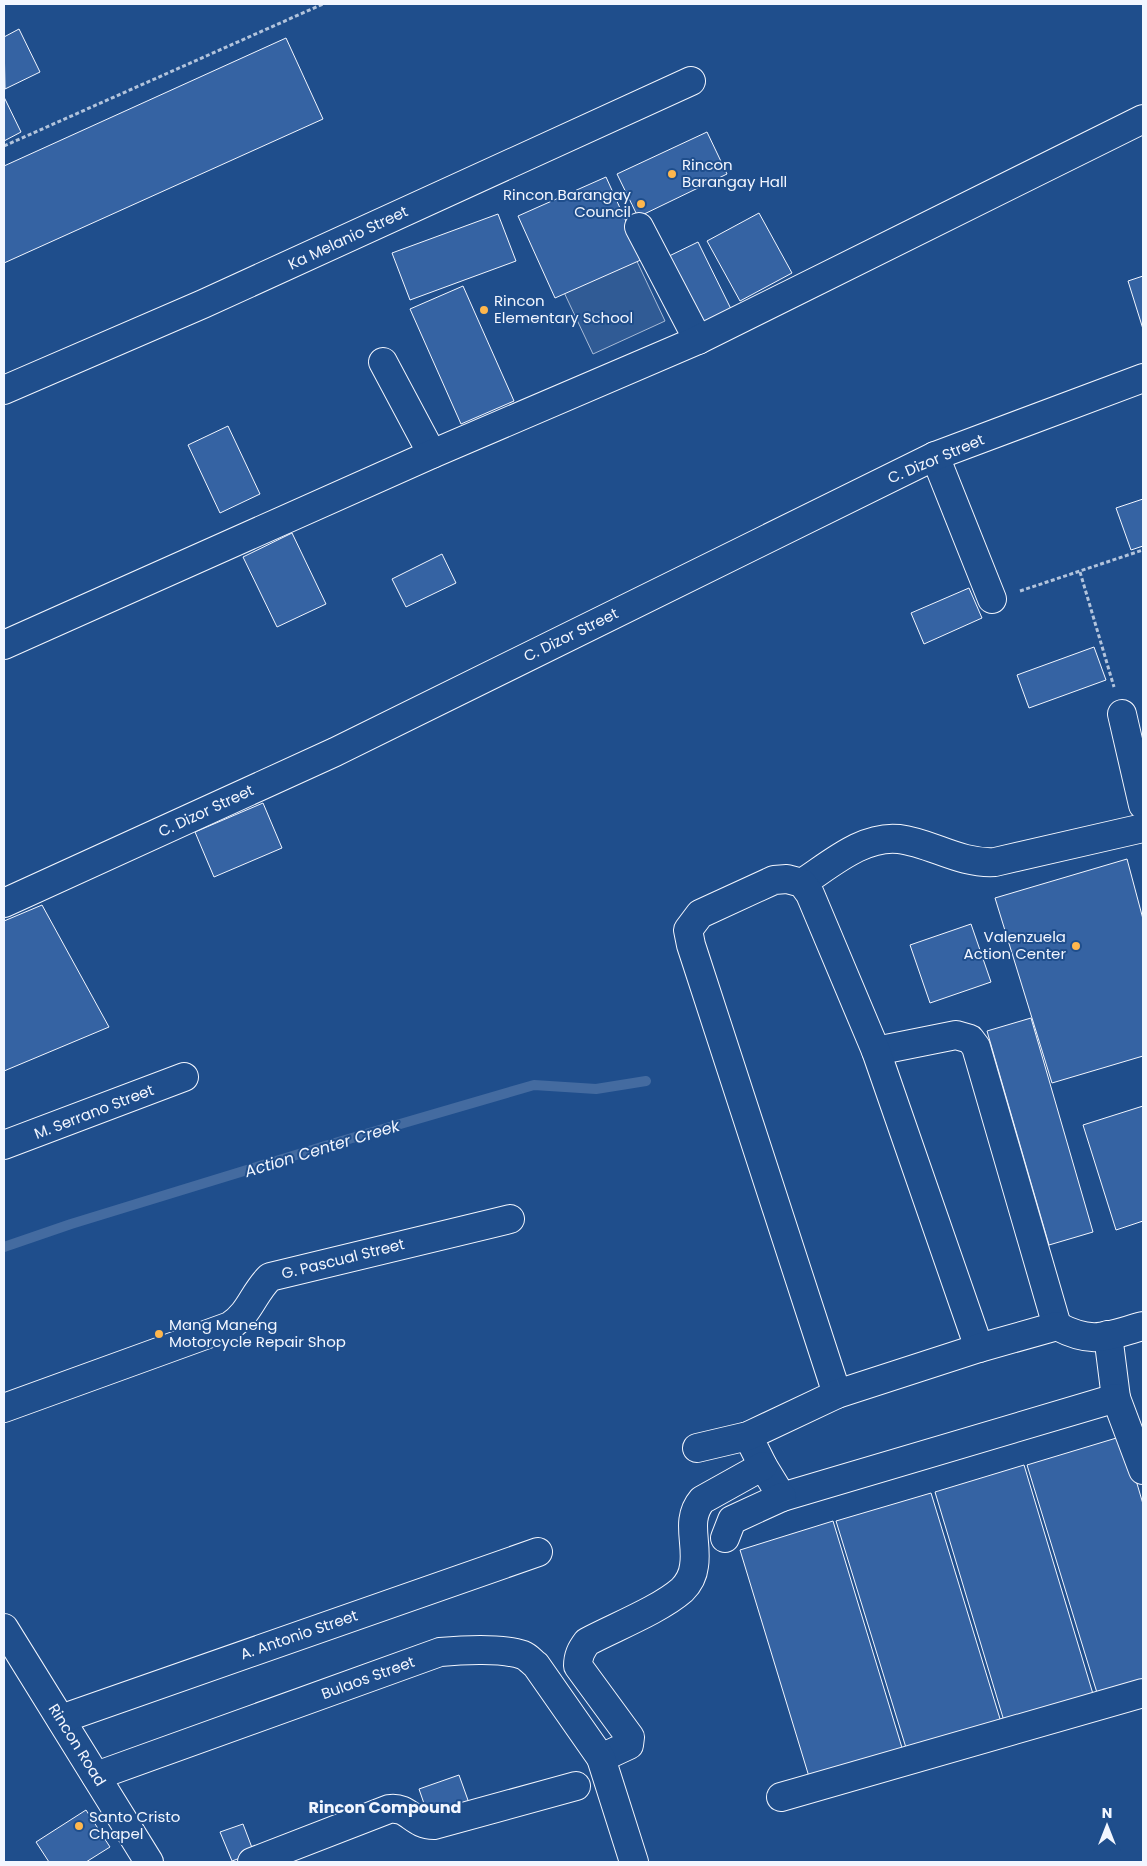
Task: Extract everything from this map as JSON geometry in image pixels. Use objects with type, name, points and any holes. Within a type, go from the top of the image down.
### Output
[{"type":"street","name":"Ka Melanio Street","points":[[4,390],[203,304],[691,81]]},
{"type":"street","points":[[4,645],[432,454],[698,340],[1143,119]]},
{"type":"street","points":[[639,227],[698,340]]},
{"type":"street","points":[[383,362],[432,454]]},
{"type":"street","name":"C. Dizor Street","points":[[4,903],[335,752],[934,456],[1143,378]]},
{"type":"street","points":[[934,456],[992,599]]},
{"type":"street","points":[[1122,714],[1143,805]]},
{"type":"street","points":[[802,882],[856,848],[876,841],[899,839],[978,863],[995,862],[1143,828]]},
{"type":"street","points":[[837,1394],[691,945],[688,930],[700,914],[774,880],[788,879],[802,882],[810,894],[876,1051],[979,1348]]},
{"type":"street","points":[[876,1051],[956,1035],[970,1039],[976,1047],[1057,1326],[1073,1335],[1089,1338],[1143,1326]]},
{"type":"street","name":"M. Serrano Street","points":[[4,1146],[184,1077]]},
{"type":"street","name":"G. Pascual Street","points":[[4,1408],[230,1326],[242,1318],[260,1286],[270,1277],[510,1219]]},
{"type":"street","points":[[697,1448],[748,1436],[837,1394],[979,1348],[1057,1326]]},
{"type":"street","points":[[1108,1335],[1116,1398],[1143,1470]]},
{"type":"street","points":[[725,1538],[732,1520],[782,1497],[1116,1398]]},
{"type":"street","points":[[748,1436],[763,1466],[782,1497]]},
{"type":"street","points":[[602,1758],[629,1745],[630,1737],[578,1666],[578,1656],[587,1642],[664,1602],[683,1590],[690,1581],[694,1566],[693,1516],[695,1508],[702,1500],[763,1466]]},
{"type":"street","name":"A. Antonio Street","points":[[61,1719],[538,1552]]},
{"type":"street","name":"Rincon Road","points":[[7,1641],[61,1719],[149,1862]]},
{"type":"street","name":"Bulaos Street","points":[[96,1776],[440,1652],[466,1650],[524,1656],[536,1665],[602,1758],[634,1862]]},
{"type":"street","points":[[781,1797],[1143,1693]]},
{"type":"street","points":[[252,1862],[389,1809],[404,1810],[419,1822],[434,1825],[576,1786]]},
{"type":"path","points":[[4,146],[323,4]]},
{"type":"path","points":[[992,599],[1143,550]]},
{"type":"path","points":[[1080,572],[1122,714]]},
{"type":"shaded area","points":[[602,187],[665,321],[593,354],[530,220]]},
{"type":"building","points":[[19,29],[40,72],[5,89],[4,37]]},
{"type":"building","points":[[286,38],[323,119],[4,263],[4,166]]},
{"type":"building","points":[[4,97],[21,132],[4,141]]},
{"type":"building","name":"Rincon Barangay Hall","points":[[707,132],[727,174],[638,217],[617,174]]},
{"type":"building","points":[[606,177],[643,259],[555,298],[518,216]]},
{"type":"building","points":[[759,213],[792,273],[740,301],[707,241]]},
{"type":"building","points":[[498,214],[516,261],[410,300],[392,253]]},
{"type":"building","points":[[698,242],[732,311],[699,326],[665,258]]},
{"type":"building","points":[[1143,276],[1143,329],[1128,281]]},
{"type":"building","points":[[463,286],[514,401],[461,424],[410,309]]},
{"type":"building","points":[[228,426],[260,494],[220,513],[188,445]]},
{"type":"building","points":[[1143,499],[1143,546],[1131,550],[1116,508]]},
{"type":"building","points":[[292,533],[326,604],[277,627],[243,557]]},
{"type":"building","points":[[442,554],[456,583],[406,607],[392,579]]},
{"type":"building","points":[[969,588],[982,618],[924,644],[911,613]]},
{"type":"building","points":[[1094,647],[1106,680],[1029,708],[1017,675]]},
{"type":"building","points":[[263,803],[282,848],[214,877],[195,832]]},
{"type":"building","name":"Valenzuela Action Center","points":[[1127,859],[1143,919],[1143,1056],[1052,1083],[995,898]]},
{"type":"building","points":[[42,905],[109,1027],[4,1071],[4,921]]},
{"type":"building","points":[[971,924],[991,982],[930,1003],[910,945]]},
{"type":"building","points":[[1031,1018],[1093,1232],[1049,1245],[987,1031]]},
{"type":"building","points":[[1143,1106],[1143,1221],[1116,1230],[1083,1125]]},
{"type":"building","points":[[1123,1436],[1143,1504],[1143,1682],[1098,1696],[1027,1465]]},
{"type":"building","points":[[1024,1465],[1093,1694],[1004,1721],[935,1492]]},
{"type":"building","points":[[931,1493],[1001,1722],[907,1751],[836,1521]]},
{"type":"building","points":[[833,1521],[903,1751],[810,1780],[740,1550]]},
{"type":"building","points":[[459,1775],[469,1803],[429,1818],[419,1789]]},
{"type":"building","name":"Santo Cristo Chapel","points":[[86,1810],[110,1847],[86,1862],[49,1862],[36,1842]]},
{"type":"building","points":[[243,1824],[254,1853],[232,1861],[220,1832]]},
{"type":"waterway","name":"Action Center Creek","points":[[4,1247],[71,1224],[335,1143],[534,1085],[596,1089],[646,1081]]},
{"type":"place","name":"Rincon Barangay Hall","points":[[672,174]]},
{"type":"place","name":"Rincon Barangay Council","points":[[641,204]]},
{"type":"place","name":"Rincon Elementary School","points":[[484,310]]},
{"type":"place","name":"Valenzuela Action Center","points":[[1076,946]]},
{"type":"place","name":"Mang Maneng Motorcycle Repair Shop","points":[[159,1334]]},
{"type":"place","name":"Santo Cristo Chapel","points":[[79,1826]]},
{"type":"district","name":"Rincon Compound","points":[[385,1807]]}]
